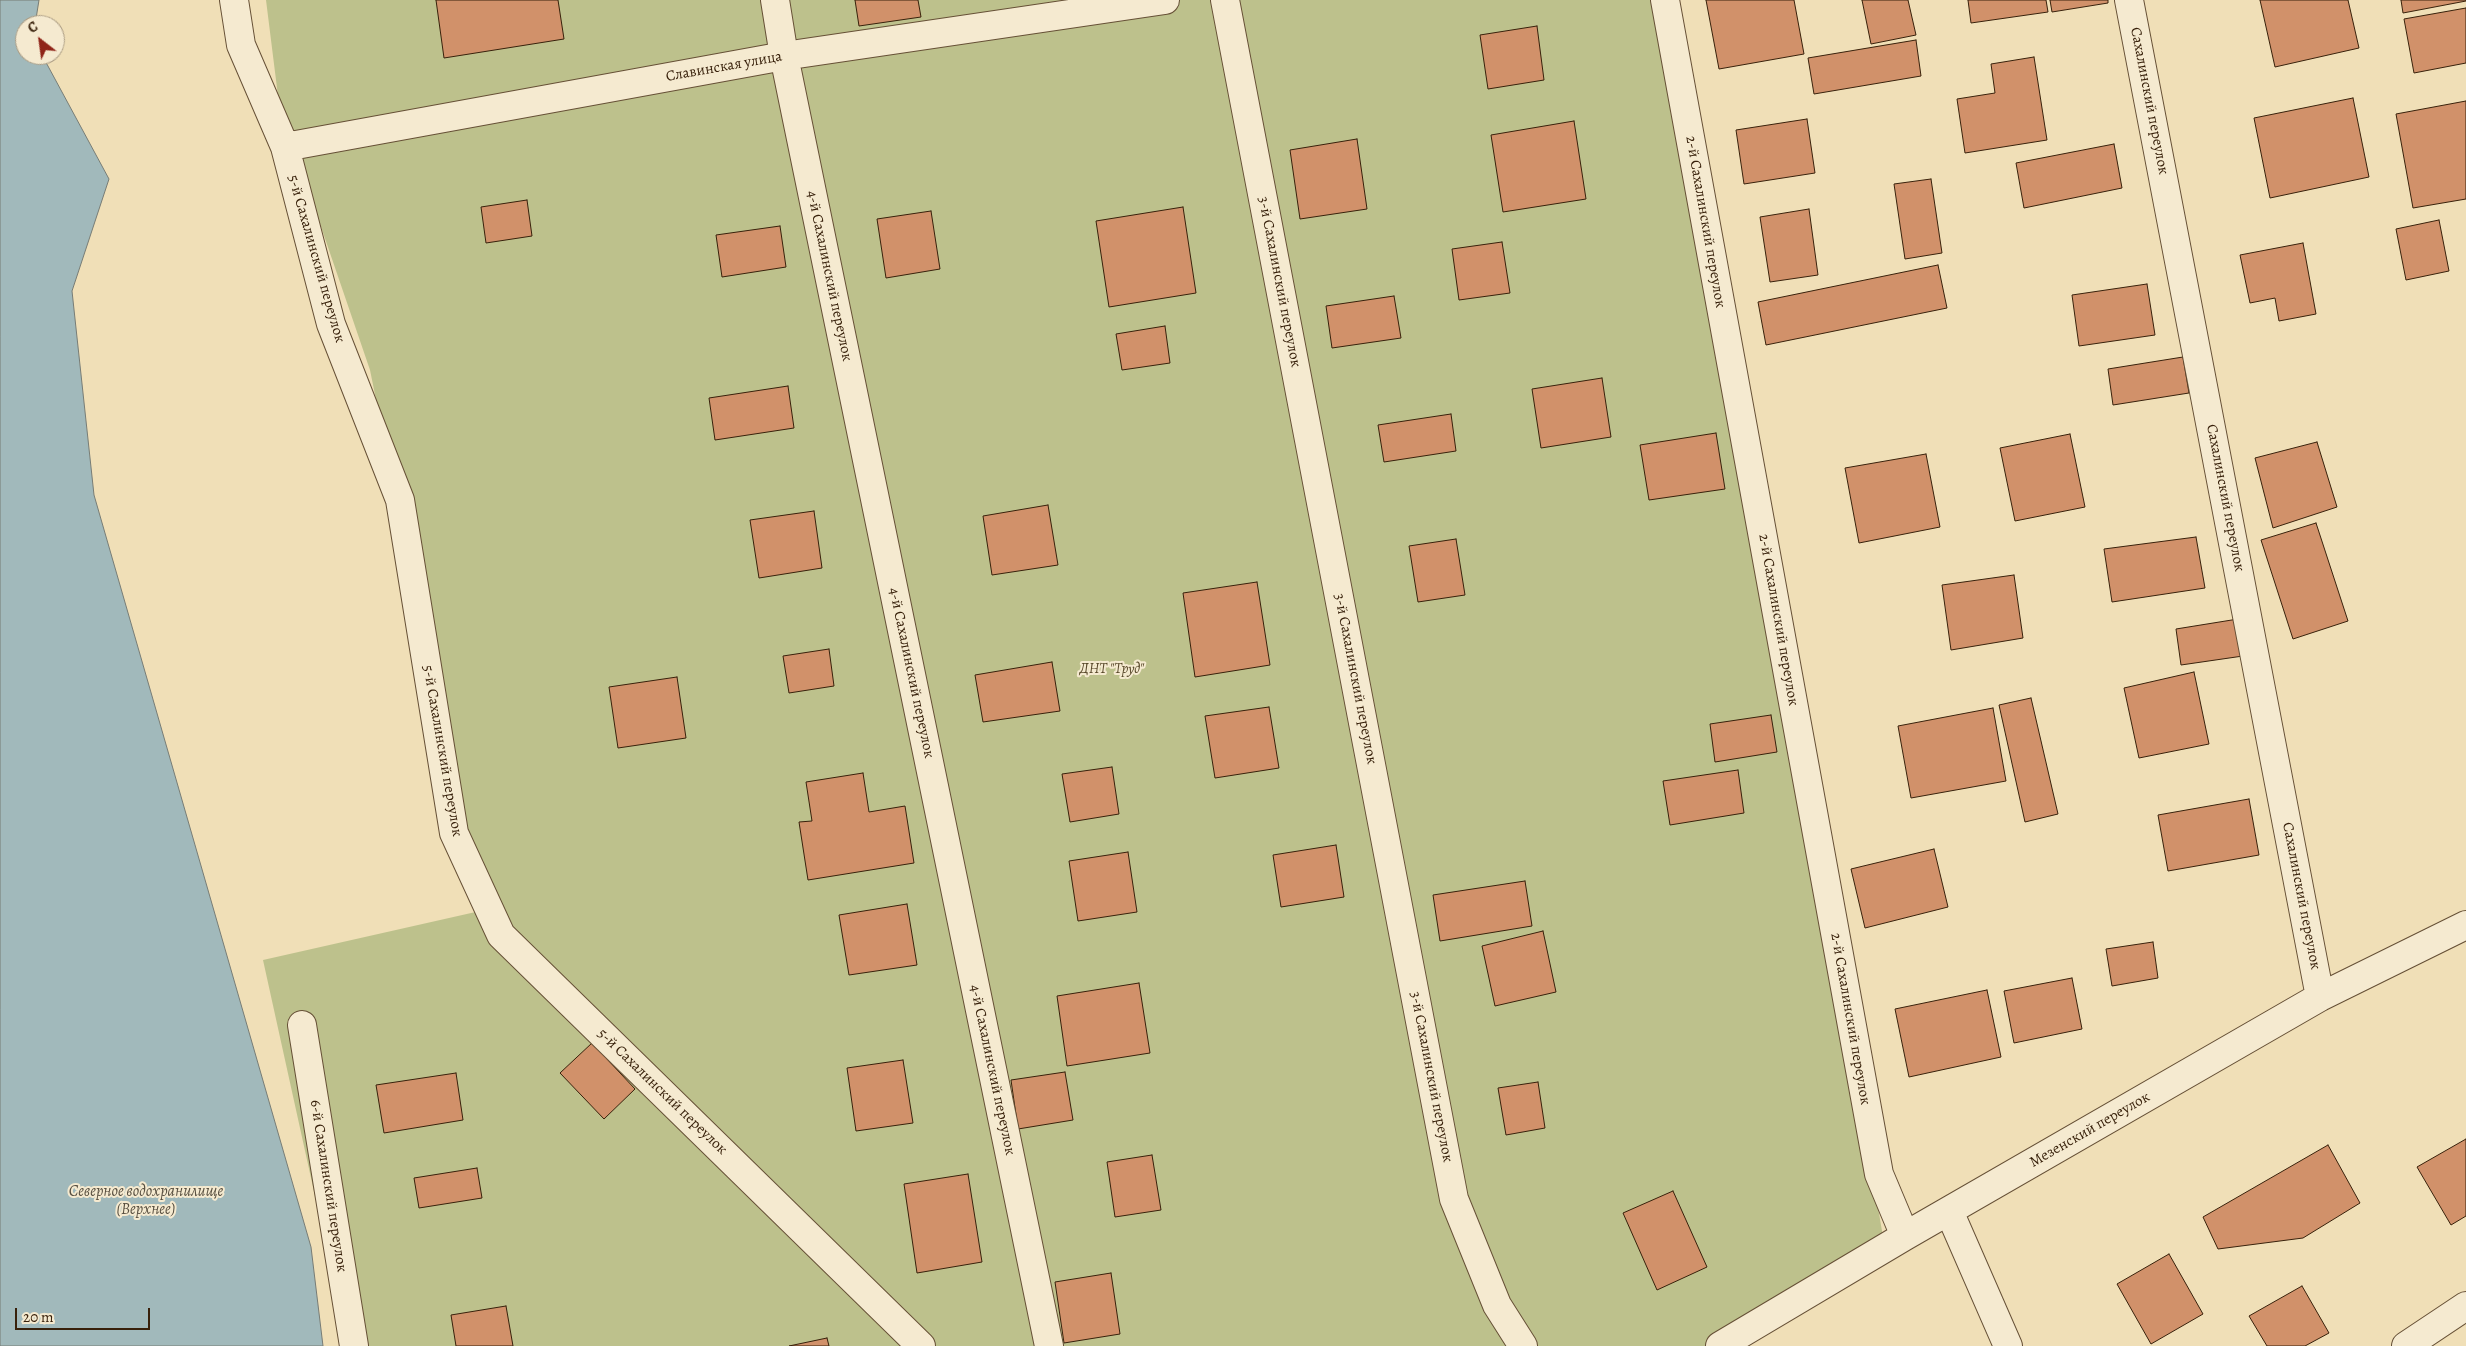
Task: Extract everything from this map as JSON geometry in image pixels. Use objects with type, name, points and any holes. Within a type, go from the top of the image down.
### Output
[{"type":"street","name":"5-й Сахалинский переулок","points":[[234,0],[241,45],[285,147],[332,324],[400,500],[454,833],[501,935],[921,1346]]},
{"type":"street","name":"4-й Сахалинский переулок","points":[[775,0],[784,56],[1049,1346]]},
{"type":"street","name":"Славинская улица","points":[[285,147],[784,56],[1166,0]]},
{"type":"street","name":"3-й Сахалинский переулок","points":[[1225,0],[1454,1199],[1497,1305],[1523,1346]]},
{"type":"street","name":"2-й Сахалинский переулок","points":[[1665,0],[1879,1174],[1905,1236]]},
{"type":"street","name":"Сахалинский переулок","points":[[2129,0],[2320,997]]},
{"type":"street","name":"Мезенский переулок","points":[[1720,1346],[1905,1236],[2320,997],[2466,925]]},
{"type":"street","name":"6-й Сахалинский переулок","points":[[302,1025],[354,1346]]},
{"type":"street","points":[[1948,1211],[2008,1346]]},
{"type":"street","points":[[2406,1346],[2466,1306]]},
{"type":"green space","name":"ДНТ \"Труд\"","points":[[266,0],[1676,0],[1883,1237],[1706,1346],[348,1346],[263,960],[480,911],[370,370],[279,104]]},
{"type":"water","name":"Северное водохранилище (Верхнее)","points":[[0,0],[39,0],[37,15],[15,15],[15,65],[47,65],[109,179],[72,291],[94,495],[311,1247],[323,1346],[0,1346]]},
{"type":"building","points":[[436,0],[558,0],[564,39],[444,58]]},
{"type":"building","points":[[855,0],[918,0],[921,17],[859,26]]},
{"type":"building","points":[[1706,0],[1794,0],[1804,54],[1719,69]]},
{"type":"building","points":[[1862,0],[1908,0],[1916,35],[1871,44]]},
{"type":"building","points":[[1968,0],[2046,0],[2048,12],[1971,23]]},
{"type":"building","points":[[2050,0],[2108,0],[2108,3],[2052,12]]},
{"type":"building","points":[[2260,0],[2348,0],[2359,48],[2275,67]]},
{"type":"building","points":[[2401,0],[2466,0],[2466,1],[2403,13]]},
{"type":"building","points":[[2466,8],[2466,63],[2414,73],[2404,19]]},
{"type":"building","points":[[1537,26],[1544,80],[1488,89],[1480,35]]},
{"type":"building","points":[[1916,40],[1921,76],[1814,94],[1808,58]]},
{"type":"building","points":[[2034,57],[2047,140],[1965,153],[1957,99],[1995,93],[1991,64]]},
{"type":"building","points":[[2353,98],[2369,177],[2270,198],[2254,118]]},
{"type":"building","points":[[2466,101],[2466,199],[2413,208],[2396,114]]},
{"type":"building","points":[[1807,119],[1815,173],[1744,184],[1736,130]]},
{"type":"building","points":[[1574,121],[1586,199],[1503,212],[1491,135]]},
{"type":"building","points":[[1357,139],[1367,209],[1300,219],[1290,150]]},
{"type":"building","points":[[2114,144],[2122,188],[2024,208],[2016,163]]},
{"type":"building","points":[[1931,179],[1942,253],[1905,259],[1894,184]]},
{"type":"building","points":[[527,200],[532,236],[486,243],[481,207]]},
{"type":"building","points":[[1183,207],[1196,293],[1109,307],[1096,221]]},
{"type":"building","points":[[1809,209],[1818,275],[1770,282],[1760,217]]},
{"type":"building","points":[[931,211],[940,269],[886,278],[877,219]]},
{"type":"building","points":[[2439,220],[2449,271],[2406,280],[2396,229]]},
{"type":"building","points":[[780,226],[786,267],[722,277],[716,235]]},
{"type":"building","points":[[1502,242],[1510,293],[1459,300],[1452,249]]},
{"type":"building","points":[[2303,243],[2316,314],[2279,321],[2275,298],[2250,303],[2240,255]]},
{"type":"building","points":[[1938,265],[1947,308],[1766,345],[1758,302]]},
{"type":"building","points":[[2147,284],[2155,335],[2079,346],[2072,295]]},
{"type":"building","points":[[1394,296],[1401,338],[1332,348],[1326,306]]},
{"type":"building","points":[[1165,326],[1170,363],[1122,370],[1116,334]]},
{"type":"building","points":[[2183,357],[2189,393],[2113,405],[2108,369]]},
{"type":"building","points":[[1602,378],[1611,437],[1541,448],[1532,389]]},
{"type":"building","points":[[788,386],[794,428],[715,440],[709,398]]},
{"type":"building","points":[[1451,414],[1456,451],[1384,462],[1378,425]]},
{"type":"building","points":[[1716,433],[1725,489],[1649,500],[1640,445]]},
{"type":"building","points":[[2070,434],[2085,507],[2015,521],[2000,448]]},
{"type":"building","points":[[2317,442],[2337,507],[2273,528],[2255,458]]},
{"type":"building","points":[[1926,454],[1940,527],[1859,543],[1845,468]]},
{"type":"building","points":[[1048,505],[1058,565],[992,575],[983,516]]},
{"type":"building","points":[[814,511],[822,568],[759,578],[750,520]]},
{"type":"building","points":[[2316,523],[2348,621],[2293,639],[2261,540]]},
{"type":"building","points":[[2196,537],[2205,588],[2112,602],[2104,549]]},
{"type":"building","points":[[1456,539],[1465,595],[1418,602],[1409,546]]},
{"type":"building","points":[[2014,575],[2023,638],[1951,650],[1942,585]]},
{"type":"building","points":[[1257,582],[1270,665],[1195,677],[1183,593]]},
{"type":"building","points":[[2238,619],[2243,656],[2181,665],[2176,629]]},
{"type":"building","points":[[829,649],[834,686],[789,693],[783,656]]},
{"type":"building","points":[[1052,662],[1060,711],[983,722],[975,675]]},
{"type":"building","points":[[2194,672],[2209,744],[2139,758],[2124,688]]},
{"type":"building","points":[[677,677],[686,738],[618,748],[609,687]]},
{"type":"building","points":[[2031,698],[2058,814],[2025,822],[1999,705]]},
{"type":"building","points":[[1269,707],[1279,768],[1215,778],[1205,716]]},
{"type":"building","points":[[1993,708],[2006,781],[1911,798],[1898,726]]},
{"type":"building","points":[[1771,715],[1777,752],[1715,762],[1710,724]]},
{"type":"building","points":[[1112,767],[1119,814],[1070,822],[1062,774]]},
{"type":"building","points":[[1738,770],[1744,813],[1670,825],[1663,781]]},
{"type":"building","points":[[863,773],[869,812],[905,806],[914,863],[808,880],[799,822],[812,821],[806,782]]},
{"type":"building","points":[[2249,799],[2259,855],[2168,871],[2158,815]]},
{"type":"building","points":[[1336,845],[1344,897],[1281,907],[1273,855]]},
{"type":"building","points":[[1934,849],[1948,907],[1865,928],[1851,869]]},
{"type":"building","points":[[1128,852],[1137,912],[1078,921],[1069,861]]},
{"type":"building","points":[[1525,881],[1532,926],[1440,941],[1433,895]]},
{"type":"building","points":[[907,904],[917,965],[849,975],[839,915]]},
{"type":"building","points":[[1543,931],[1556,992],[1495,1006],[1482,946]]},
{"type":"building","points":[[2153,942],[2158,978],[2112,986],[2106,949]]},
{"type":"building","points":[[2072,978],[2082,1029],[2014,1043],[2004,991]]},
{"type":"building","points":[[1139,983],[1150,1053],[1067,1066],[1057,996]]},
{"type":"building","points":[[1987,990],[2001,1057],[1909,1077],[1895,1009]]},
{"type":"building","points":[[592,1043],[635,1089],[604,1119],[560,1073]]},
{"type":"building","points":[[903,1060],[913,1123],[856,1131],[847,1068]]},
{"type":"building","points":[[1065,1072],[1073,1120],[1018,1129],[1011,1080]]},
{"type":"building","points":[[456,1073],[463,1120],[384,1133],[376,1085]]},
{"type":"building","points":[[1538,1082],[1545,1128],[1506,1135],[1498,1088]]},
{"type":"building","points":[[2466,1139],[2466,1216],[2451,1225],[2417,1167]]},
{"type":"building","points":[[2328,1145],[2360,1203],[2303,1238],[2218,1249],[2203,1217]]},
{"type":"building","points":[[1152,1155],[1161,1210],[1115,1217],[1107,1162]]},
{"type":"building","points":[[477,1168],[482,1198],[419,1208],[414,1178]]},
{"type":"building","points":[[968,1174],[982,1262],[917,1273],[904,1184]]},
{"type":"building","points":[[1673,1191],[1707,1267],[1657,1290],[1623,1213]]},
{"type":"building","points":[[2169,1254],[2203,1314],[2151,1344],[2117,1284]]},
{"type":"building","points":[[1111,1273],[1120,1334],[1064,1343],[1055,1282]]},
{"type":"building","points":[[2302,1286],[2329,1333],[2305,1346],[2267,1346],[2249,1316]]},
{"type":"building","points":[[506,1306],[513,1346],[456,1346],[451,1315]]},
{"type":"building","points":[[827,1338],[829,1346],[789,1346]]}]
